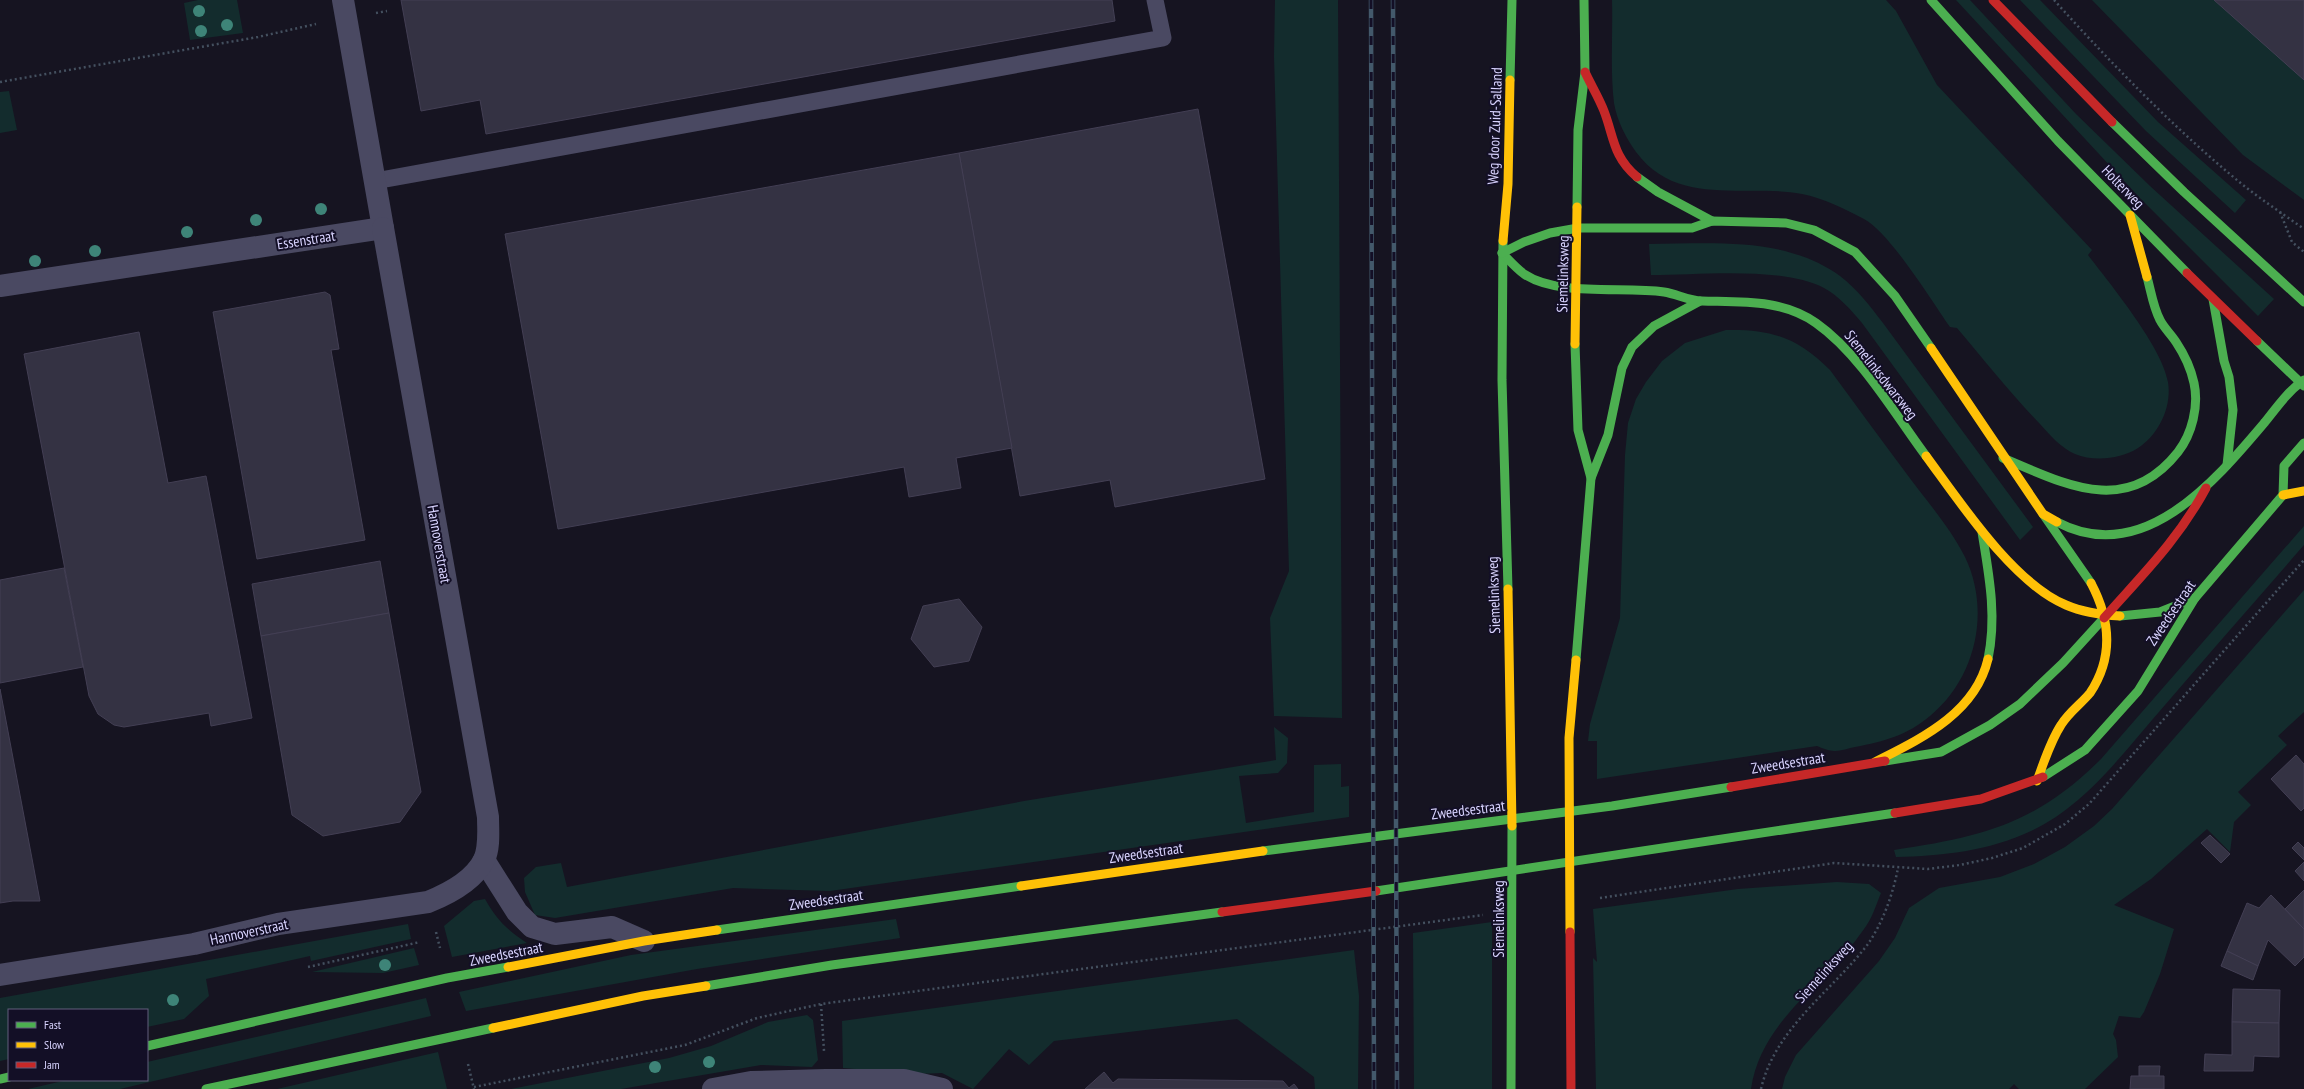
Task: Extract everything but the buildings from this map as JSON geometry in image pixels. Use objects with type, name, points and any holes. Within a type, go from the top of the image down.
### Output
[{"type":"main road","name":"Weg door Zuid-Salland","points":[[1502,253],[1508,184],[1512,0]]},
{"type":"main road","points":[[1584,0],[1585,72],[1578,130],[1578,228],[1692,228],[1712,221],[1786,222],[1814,230],[1836,240],[1855,252],[1895,296],[2003,458],[2097,590],[2106,615],[2107,653],[2101,673],[2090,692],[2061,723],[2036,781]]},
{"type":"main road","name":"Holterweg","points":[[1931,0],[2058,141],[2213,299],[2303,383]]},
{"type":"main road","points":[[1993,0],[2090,103],[2186,194],[2304,302]]},
{"type":"main road","points":[[1585,72],[1605,114],[1609,134],[1616,153],[1632,173],[1654,189],[1712,221]]},
{"type":"main road","points":[[2003,458],[2079,488],[2098,491],[2117,491],[2138,485],[2151,479],[2172,462],[2182,449],[2190,431],[2195,411],[2195,390],[2190,370],[2177,343],[2160,320],[2129,213]]},
{"type":"main road","name":"Siemelinksweg","points":[[1512,1089],[1512,757],[1502,380],[1502,253],[1524,242],[1550,233],[1578,228],[1575,381],[1578,430],[1591,478],[1569,738],[1570,1089]]},
{"type":"main road","name":"Siemelinksdwarsweg","points":[[1502,253],[1524,274],[1550,286],[1664,292],[1700,301],[1748,301],[1773,305],[1811,320],[1832,335],[1850,353],[1982,532],[2032,584],[2066,605],[2106,615],[2126,616],[2160,612],[2195,598]]},
{"type":"main road","points":[[2213,299],[2224,362],[2229,378],[2233,410],[2227,465]]},
{"type":"main road","points":[[1591,478],[1610,431],[1621,369],[1630,350],[1653,326],[1700,301]]},
{"type":"main road","name":"Zweedsestraat","points":[[2043,514],[2070,528],[2096,534],[2119,534],[2138,531],[2156,524],[2206,488],[2303,383]]},
{"type":"main road","points":[[2304,443],[2284,466],[2283,495],[2304,491]]},
{"type":"main road","name":"Zweedsestraat","points":[[148,1046],[447,978],[644,941],[1342,840],[1612,806],[1941,752],[1990,725],[2041,685],[2170,545],[2189,519],[2206,488]]},
{"type":"main road","name":"Zweedsestraat","points":[[206,1089],[643,996],[832,965],[1346,895],[1824,825],[1981,799],[2036,781],[2085,750],[2138,691],[2195,598],[2283,495]]},
{"type":"main road","points":[[1875,762],[1933,732],[1955,715],[1970,697],[1982,676],[1990,651],[1994,621],[1992,589],[1982,532]]},
{"type":"street","points":[[344,8],[383,228]]},
{"type":"street","name":"Essenstraat","points":[[0,286],[383,228]]},
{"type":"street","name":"Hannoverstraat","points":[[0,975],[194,944],[278,924],[428,902],[445,895],[460,885],[484,860],[488,839],[488,817],[383,228]]},
{"type":"street","points":[[484,860],[517,912],[532,927],[555,934],[612,927],[644,941]]},
{"type":"street","points":[[713,1089],[751,1082],[826,1080],[904,1080],[942,1089]]},
{"type":"lane","points":[[375,181],[1163,38],[1155,0]]},
{"type":"path","points":[[2054,0],[2084,34],[2203,151],[2232,176],[2304,229]]},
{"type":"path","points":[[0,82],[258,37],[344,8],[387,11]]},
{"type":"path","points":[[2280,212],[2292,242],[2304,252]]},
{"type":"path","name":"Siemelinksweg","points":[[1594,899],[1834,863],[1898,868],[1888,902],[1869,942],[1783,1039],[1768,1066],[1761,1089]]},
{"type":"path","points":[[474,1088],[685,1045],[757,1018],[821,1004],[1485,915]]},
{"type":"path","points":[[308,967],[420,942]]},
{"type":"path","points":[[821,1004],[826,1080]]},
{"type":"green space","points":[[198,0],[237,0],[243,33],[190,40],[184,3]]},
{"type":"green space","points":[[1275,0],[1338,0],[1342,718],[1274,716],[1270,618],[1289,571],[1274,56]]},
{"type":"green space","points":[[1612,0],[1886,0],[1896,11],[1937,85],[2092,250],[2088,255],[2122,299],[2146,334],[2164,368],[2168,382],[2168,401],[2166,410],[2158,428],[2138,448],[2124,455],[2099,459],[2075,454],[2060,445],[2052,437],[1998,377],[1957,328],[1950,327],[1898,252],[1886,238],[1864,219],[1834,204],[1802,194],[1780,191],[1713,190],[1692,187],[1672,181],[1653,169],[1636,152],[1622,129],[1615,110],[1612,77]]},
{"type":"green space","points":[[1956,0],[1970,0],[2076,114],[2150,186],[2274,299],[2258,316],[2138,196]]},
{"type":"green space","points":[[2020,0],[2040,0],[2158,122],[2246,200],[2235,213],[2146,131]]},
{"type":"green space","points":[[2092,0],[2304,0],[2304,200],[2243,155]]},
{"type":"green space","points":[[9,91],[17,130],[0,133],[0,92]]},
{"type":"green space","points":[[1698,243],[1748,245],[1772,248],[1796,254],[1819,263],[1840,276],[1858,292],[1878,317],[2033,527],[2020,540],[1862,323],[1835,295],[1824,288],[1806,281],[1763,274],[1716,273],[1651,275],[1649,244]]},
{"type":"green space","points":[[1726,330],[1757,331],[1771,334],[1795,343],[1818,359],[1830,370],[1945,524],[1965,557],[1973,578],[1977,599],[1977,621],[1974,642],[1968,663],[1959,683],[1946,700],[1921,723],[1895,737],[1837,751],[1828,750],[1817,746],[1597,779],[1597,741],[1588,741],[1590,724],[1620,618],[1625,455],[1628,423],[1636,399],[1646,382],[1662,361],[1685,343]]},
{"type":"green space","points":[[2304,526],[2304,545],[2120,758],[2070,807],[2031,831],[2015,838],[1982,848],[1948,854],[1896,857],[1894,850],[1981,833],[2006,824],[2030,813],[2054,799],[2077,781],[2101,759]]},
{"type":"green space","points":[[2304,590],[2304,712],[2278,736],[2287,745],[2238,792],[2251,805],[2234,822],[2230,852],[2207,829],[2151,879],[2114,905],[2174,929],[2160,974],[2144,1012],[2140,1018],[2119,1016],[2113,1034],[2116,1040],[2118,1057],[2085,1089],[2019,1089],[2014,1084],[2009,1089],[1782,1089],[1785,1077],[1796,1055],[1879,961],[1895,938],[1909,908],[1939,888],[2000,877],[2034,864],[2065,847],[2094,826],[2112,809]]},
{"type":"green space","points":[[1274,727],[1288,738],[1287,763],[1278,773],[1239,776],[1246,823],[1314,812],[1314,765],[1341,764],[1341,787],[1349,786],[1349,817],[830,891],[733,888],[555,918],[535,915],[525,892],[524,878],[536,867],[561,863],[567,887],[1024,801],[1276,760]]},
{"type":"green space","points":[[1837,882],[1869,884],[1881,893],[1872,916],[1849,949],[1797,1003],[1781,1022],[1768,1042],[1757,1064],[1751,1089],[1596,1089],[1593,958],[1597,962],[1593,909],[1738,889]]},
{"type":"green space","points":[[485,899],[503,924],[527,943],[452,957],[444,926],[474,901]]},
{"type":"green space","points":[[896,919],[900,938],[697,969],[466,1011],[459,992],[631,955]]},
{"type":"green space","points":[[1492,922],[1492,1089],[1414,1089],[1413,933]]},
{"type":"green space","points":[[408,924],[411,939],[311,961],[310,956],[206,979],[209,996],[184,1019],[148,1027],[148,1009],[8,1009],[8,1059],[0,1061],[0,998]]},
{"type":"green space","points":[[414,948],[419,965],[383,973],[312,972]]},
{"type":"green space","points":[[1354,950],[1359,996],[1358,1089],[1315,1089],[1314,1077],[1237,1019],[1054,1041],[1029,1065],[1009,1049],[973,1089],[942,1073],[917,1074],[843,1068],[842,1021]]},
{"type":"green space","points":[[426,998],[431,1016],[120,1089],[28,1089],[63,1081],[148,1081],[148,1062]]},
{"type":"green space","points":[[807,1015],[813,1020],[818,1060],[812,1067],[761,1065],[621,1089],[511,1089],[669,1058],[711,1046],[768,1022]]},
{"type":"green space","points":[[438,1052],[447,1089],[277,1089]]},
{"type":"railway","points":[[1371,0],[1374,1089]]},
{"type":"railway","points":[[1393,0],[1397,1089]]},
{"type":"traffic: fast","points":[[1510,80],[1512,0]]},
{"type":"traffic: fast","points":[[1577,207],[1578,130],[1585,72],[1584,0]]},
{"type":"traffic: fast","points":[[1931,0],[2058,141],[2187,273]]},
{"type":"traffic: fast","points":[[2112,122],[2184,192],[2304,302]]},
{"type":"traffic: fast","points":[[1637,177],[1658,192],[1712,221]]},
{"type":"traffic: fast","points":[[1502,253],[1524,242],[1550,233],[1578,228],[1692,228],[1712,221],[1786,223],[1814,230],[1855,252],[1895,296],[1931,348]]},
{"type":"traffic: fast","points":[[1503,241],[1502,380],[1508,589]]},
{"type":"traffic: fast","points":[[1502,253],[1524,274],[1538,281],[1554,286],[1591,289],[1648,290],[1669,293],[1697,301],[1761,303],[1803,315],[1832,336],[1862,367],[1926,456]]},
{"type":"traffic: fast","points":[[2003,458],[2072,485],[2094,490],[2116,490],[2137,484],[2158,472],[2178,452],[2191,428],[2196,401],[2194,383],[2182,352],[2158,315],[2147,277]]},
{"type":"traffic: fast","points":[[2213,299],[2224,361],[2229,377],[2233,410],[2227,465]]},
{"type":"traffic: fast","points":[[1591,478],[1608,435],[1622,368],[1632,347],[1654,326],[1700,301]]},
{"type":"traffic: fast","points":[[2257,341],[2304,386]]},
{"type":"traffic: fast","points":[[1575,344],[1578,430],[1591,478],[1576,660]]},
{"type":"traffic: fast","points":[[2057,522],[2089,533],[2119,534],[2148,526],[2175,511],[2224,469],[2246,445],[2278,405],[2298,384],[2304,380]]},
{"type":"traffic: fast","points":[[2120,616],[2160,612],[2195,598],[2283,495],[2284,466],[2304,443]]},
{"type":"traffic: fast","points":[[2043,514],[2091,583]]},
{"type":"traffic: fast","points":[[1982,532],[1992,611],[1991,643],[1988,659]]},
{"type":"traffic: fast","points":[[2043,777],[2085,750],[2138,691],[2195,598]]},
{"type":"traffic: fast","points":[[1885,761],[1941,752],[1990,725],[2020,704],[2063,663],[2104,618]]},
{"type":"traffic: fast","points":[[1263,851],[1612,806],[1731,787]]},
{"type":"traffic: fast","points":[[1376,891],[1895,813]]},
{"type":"traffic: fast","points":[[1511,1089],[1512,826]]},
{"type":"traffic: fast","points":[[717,930],[1021,886]]},
{"type":"traffic: fast","points":[[706,986],[832,965],[1222,912]]},
{"type":"traffic: fast","points":[[148,1046],[447,978],[508,967]]},
{"type":"traffic: fast","points":[[206,1089],[493,1028]]},
{"type":"traffic: fast","points":[[0,1079],[8,1077]]},
{"type":"traffic: slow","points":[[1503,241],[1508,184],[1510,80]]},
{"type":"traffic: slow","points":[[1575,344],[1577,207]]},
{"type":"traffic: slow","points":[[2130,215],[2147,277]]},
{"type":"traffic: slow","points":[[1931,348],[2043,514],[2057,522]]},
{"type":"traffic: slow","points":[[1926,456],[1989,540],[2027,579],[2046,594],[2066,605],[2093,613],[2120,616]]},
{"type":"traffic: slow","points":[[2283,495],[2304,491]]},
{"type":"traffic: slow","points":[[2037,781],[2057,732],[2064,720],[2090,693],[2103,666],[2107,638],[2105,624],[2102,610],[2091,583]]},
{"type":"traffic: slow","points":[[1508,589],[1512,826]]},
{"type":"traffic: slow","points":[[1875,762],[1927,734],[1958,710],[1971,695],[1981,678],[1988,659]]},
{"type":"traffic: slow","points":[[1570,932],[1569,738],[1576,660]]},
{"type":"traffic: slow","points":[[1021,886],[1263,851]]},
{"type":"traffic: slow","points":[[508,967],[644,941],[717,930]]},
{"type":"traffic: slow","points":[[493,1028],[643,996],[706,986]]},
{"type":"traffic: jam","points":[[1993,0],[2112,122]]},
{"type":"traffic: jam","points":[[1585,72],[1600,101],[1615,146],[1623,162],[1637,177]]},
{"type":"traffic: jam","points":[[2187,273],[2257,341]]},
{"type":"traffic: jam","points":[[2104,618],[2172,540],[2184,524],[2206,488]]},
{"type":"traffic: jam","points":[[1731,787],[1885,761]]},
{"type":"traffic: jam","points":[[1895,813],[1981,799],[2043,777]]},
{"type":"traffic: jam","points":[[1222,912],[1376,891]]},
{"type":"traffic: jam","points":[[1570,932],[1571,1089]]}]
